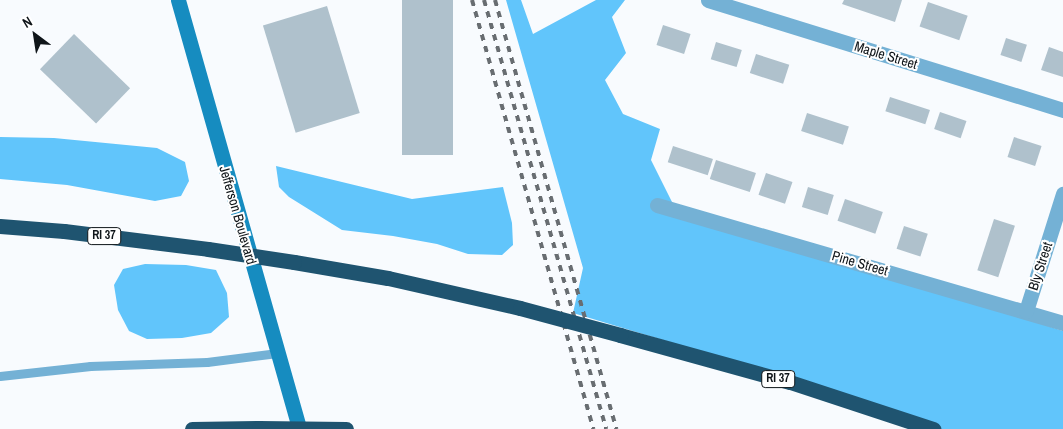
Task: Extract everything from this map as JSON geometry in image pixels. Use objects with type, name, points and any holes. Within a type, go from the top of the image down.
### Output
[{"type":"highway","name":"RI 37","points":[[0,226],[64,231],[208,249],[388,278],[520,308],[790,382],[933,429]]},
{"type":"highway","points":[[192,429],[351,429]]},
{"type":"main road","name":"Jefferson Boulevard","points":[[178,0],[299,429]]},
{"type":"street","name":"Maple Street","points":[[708,0],[1063,110]]},
{"type":"street","name":"Bly Street","points":[[1026,311],[1063,194]]},
{"type":"street","name":"Pine Street","points":[[657,205],[1063,323]]},
{"type":"lane","points":[[0,376],[90,366],[207,362],[277,353]]},
{"type":"shaded area","points":[[506,0],[521,0],[533,34],[596,0],[625,0],[612,17],[626,53],[605,80],[623,114],[660,129],[651,160],[673,204],[1063,331],[1063,429],[925,429],[736,362],[573,313],[583,268]]},
{"type":"shaded area","points":[[0,137],[54,138],[157,148],[185,162],[189,181],[181,196],[155,201],[67,185],[0,179]]},
{"type":"shaded area","points":[[276,166],[412,199],[503,187],[512,223],[513,245],[502,255],[468,254],[437,244],[342,230],[289,197],[279,187]]},
{"type":"shaded area","points":[[145,264],[186,265],[216,270],[227,293],[229,317],[211,333],[182,338],[147,339],[129,331],[118,310],[114,285],[123,269]]},
{"type":"building","points":[[402,0],[453,0],[453,155],[402,155]]},
{"type":"building","points":[[844,0],[902,0],[895,22],[842,4]]},
{"type":"building","points":[[928,2],[968,16],[959,40],[920,27]]},
{"type":"building","points":[[327,6],[360,113],[296,133],[263,26]]},
{"type":"building","points":[[663,25],[691,34],[684,54],[657,45]]},
{"type":"building","points":[[74,34],[130,88],[96,123],[40,69]]},
{"type":"building","points":[[1006,38],[1027,45],[1021,62],[1000,55]]},
{"type":"building","points":[[716,42],[742,50],[737,67],[711,59]]},
{"type":"building","points":[[1049,47],[1063,52],[1063,77],[1041,70]]},
{"type":"building","points":[[756,54],[789,65],[783,84],[750,73]]},
{"type":"building","points":[[890,97],[930,110],[925,124],[885,111]]},
{"type":"building","points":[[940,112],[966,121],[961,138],[934,129]]},
{"type":"building","points":[[807,113],[849,127],[843,145],[801,131]]},
{"type":"building","points":[[1014,137],[1042,146],[1035,166],[1008,157]]},
{"type":"building","points":[[673,146],[713,159],[708,175],[668,162]]},
{"type":"building","points":[[716,160],[756,173],[750,192],[710,179]]},
{"type":"building","points":[[766,173],[792,182],[785,204],[759,195]]},
{"type":"building","points":[[808,187],[834,195],[828,215],[802,207]]},
{"type":"building","points":[[845,199],[883,212],[875,234],[838,221]]},
{"type":"building","points":[[994,219],[1015,226],[998,277],[977,270]]},
{"type":"building","points":[[904,226],[928,234],[920,257],[897,249]]},
{"type":"railway","points":[[472,0],[593,429]]},
{"type":"railway","points":[[484,0],[606,429]]},
{"type":"railway","points":[[495,0],[616,429]]}]
